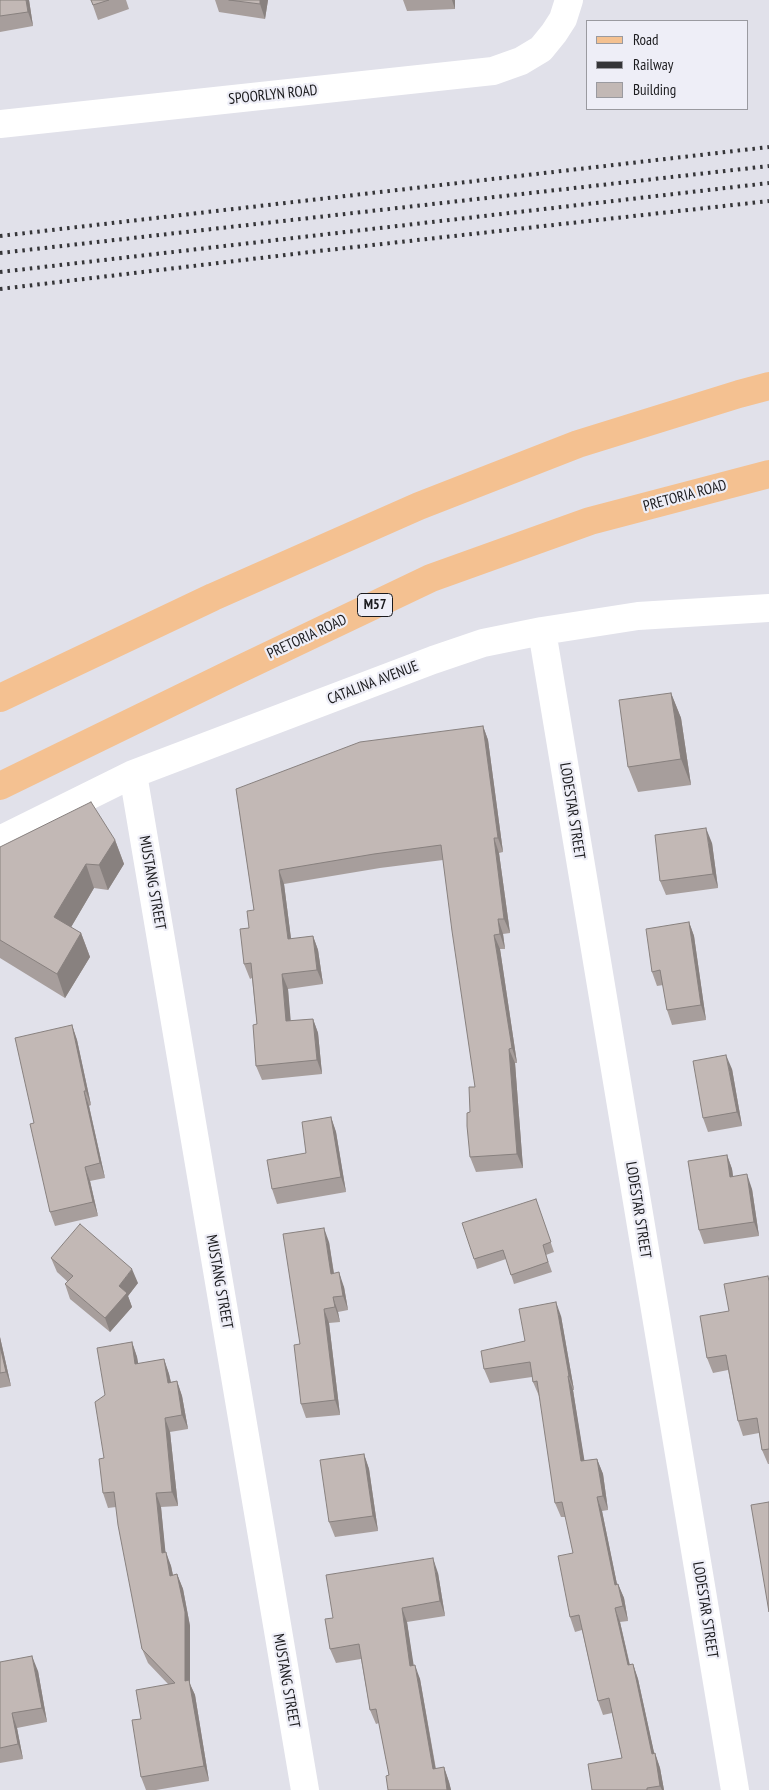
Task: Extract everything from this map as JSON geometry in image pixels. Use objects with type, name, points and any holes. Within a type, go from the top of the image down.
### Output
[{"type":"main road","points":[[0,698],[213,597],[419,506],[578,444],[769,386]]},
{"type":"main road","name":"PRETORIA ROAD","points":[[0,786],[431,578],[590,521],[769,474]]},
{"type":"street","name":"SPOORLYN ROAD","points":[[0,124],[466,75],[509,67],[541,49],[563,19],[569,0]]},
{"type":"street","name":"CATALINA AVENUE","points":[[0,840],[134,774],[432,660],[483,644],[542,631],[638,616],[769,608]]},
{"type":"street","name":"LODESTAR STREET","points":[[542,631],[735,1790]]},
{"type":"street","name":"MUSTANG STREET","points":[[134,774],[305,1790]]},
{"type":"building","points":[[0,0],[26,0],[28,12],[0,16]]},
{"type":"building","points":[[91,0],[109,0],[93,5]]},
{"type":"building","points":[[229,0],[260,0],[260,4]]},
{"type":"building","points":[[671,693],[681,759],[628,767],[619,700]]},
{"type":"building","points":[[483,726],[498,838],[494,838],[504,919],[498,919],[500,934],[494,935],[512,1048],[509,1049],[517,1154],[470,1157],[467,1113],[470,1112],[469,1087],[475,1087],[441,845],[279,870],[288,939],[313,936],[317,970],[282,974],[286,1021],[313,1019],[317,1060],[256,1066],[253,1025],[257,1024],[251,963],[244,964],[240,929],[249,928],[247,911],[254,910],[236,789],[360,742]]},
{"type":"building","points":[[91,802],[115,840],[99,865],[86,864],[54,917],[81,933],[57,974],[0,940],[0,847]]},
{"type":"building","points":[[706,828],[713,874],[660,881],[655,835]]},
{"type":"building","points":[[689,922],[701,1005],[667,1010],[660,970],[652,972],[646,929]]},
{"type":"building","points":[[72,1025],[100,1163],[85,1167],[93,1202],[50,1212],[30,1124],[34,1123],[15,1038]]},
{"type":"building","points":[[726,1055],[737,1112],[703,1118],[693,1061]]},
{"type":"building","points":[[331,1117],[341,1177],[272,1189],[267,1160],[306,1153],[302,1122]]},
{"type":"building","points":[[727,1155],[730,1177],[747,1174],[754,1222],[699,1230],[688,1161]]},
{"type":"building","points":[[536,1199],[551,1242],[543,1245],[548,1262],[511,1275],[503,1250],[474,1259],[462,1223]]},
{"type":"building","points":[[80,1224],[132,1269],[119,1286],[127,1293],[105,1318],[65,1284],[73,1276],[51,1258]]},
{"type":"building","points":[[324,1228],[331,1274],[339,1272],[343,1296],[333,1297],[335,1307],[324,1309],[335,1400],[301,1404],[294,1345],[300,1344],[283,1234]]},
{"type":"building","points":[[768,1276],[769,1449],[762,1450],[757,1418],[738,1421],[726,1355],[707,1358],[700,1316],[729,1311],[724,1284]]},
{"type":"building","points":[[556,1302],[581,1461],[597,1459],[603,1496],[597,1497],[615,1585],[618,1584],[623,1606],[615,1608],[628,1665],[633,1664],[652,1754],[655,1753],[660,1786],[647,1788],[647,1790],[592,1790],[588,1764],[622,1758],[609,1698],[598,1701],[579,1615],[570,1617],[558,1556],[573,1553],[562,1502],[555,1503],[537,1381],[533,1382],[530,1362],[484,1369],[481,1351],[525,1341],[519,1309]]},
{"type":"building","points":[[132,1342],[135,1364],[164,1359],[168,1383],[177,1381],[182,1415],[165,1418],[172,1492],[156,1493],[162,1553],[166,1552],[170,1576],[177,1574],[185,1612],[185,1681],[189,1680],[204,1766],[141,1777],[132,1720],[141,1719],[136,1690],[175,1683],[142,1649],[118,1525],[114,1492],[103,1493],[99,1459],[104,1458],[95,1402],[105,1395],[97,1348]]},
{"type":"building","points":[[0,1346],[6,1372],[0,1373]]},
{"type":"building","points":[[364,1454],[373,1516],[329,1522],[320,1460]]},
{"type":"building","points":[[769,1502],[769,1612],[751,1505]]},
{"type":"building","points":[[433,1558],[440,1601],[402,1608],[410,1666],[415,1665],[433,1769],[444,1767],[447,1790],[388,1790],[386,1776],[389,1775],[376,1709],[370,1710],[359,1644],[330,1649],[325,1619],[333,1618],[326,1575]]},
{"type":"building","points":[[32,1656],[42,1708],[12,1713],[18,1744],[0,1748],[0,1662]]},
{"type":"railway","points":[[0,236],[769,147]]},
{"type":"railway","points":[[0,253],[769,166]]},
{"type":"railway","points":[[0,272],[769,183]]},
{"type":"railway","points":[[0,289],[769,201]]}]
